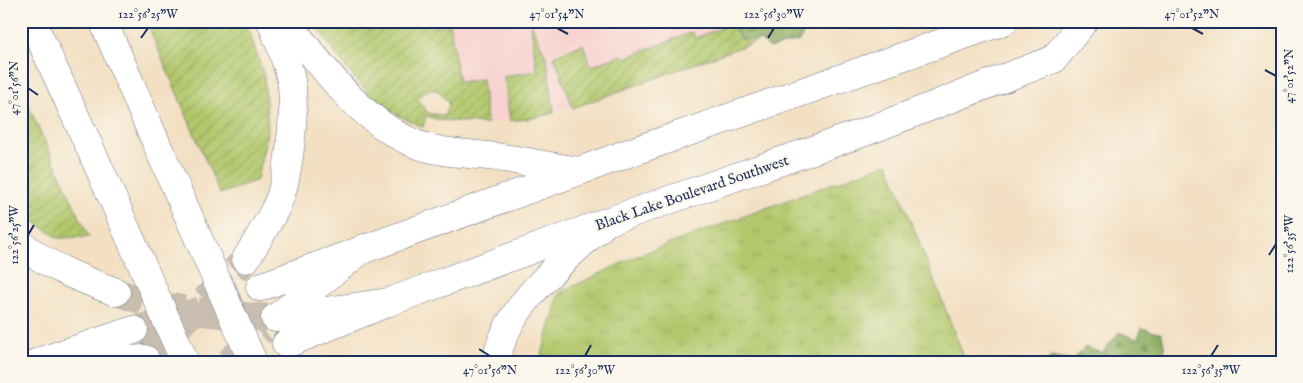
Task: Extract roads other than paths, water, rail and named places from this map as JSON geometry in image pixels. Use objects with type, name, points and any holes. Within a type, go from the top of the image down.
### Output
[{"type":"main road","points":[[32,21],[185,362]]},
{"type":"main road","points":[[103,21],[253,362]]},
{"type":"main road","points":[[246,259],[278,204],[287,169],[292,128],[292,87],[281,47],[271,21]]},
{"type":"main road","points":[[286,21],[332,80],[367,114],[386,128],[412,142],[439,151],[497,157],[580,172]]},
{"type":"main road","points":[[260,287],[364,248],[1004,21]]},
{"type":"main road","name":"Black Lake Boulevard Southwest","points":[[286,344],[389,302],[606,222],[865,132],[1054,59],[1084,21]]},
{"type":"main road","points":[[496,362],[507,328],[530,296],[606,222]]},
{"type":"main road","points":[[21,244],[41,260],[75,277],[116,292]]},
{"type":"main road","points":[[364,248],[275,318],[389,302]]},
{"type":"main road","points":[[38,362],[134,330]]},
{"type":"main road","points":[[85,362],[145,359],[141,362]]},
{"type":"tunnel","points":[[145,359],[246,259]]},
{"type":"tunnel","points":[[134,330],[195,312],[260,287]]},
{"type":"tunnel","points":[[116,292],[174,308],[275,318]]},
{"type":"tunnel","points":[[229,362],[263,330]]},
{"type":"tunnel","points":[[238,362],[286,344]]}]
